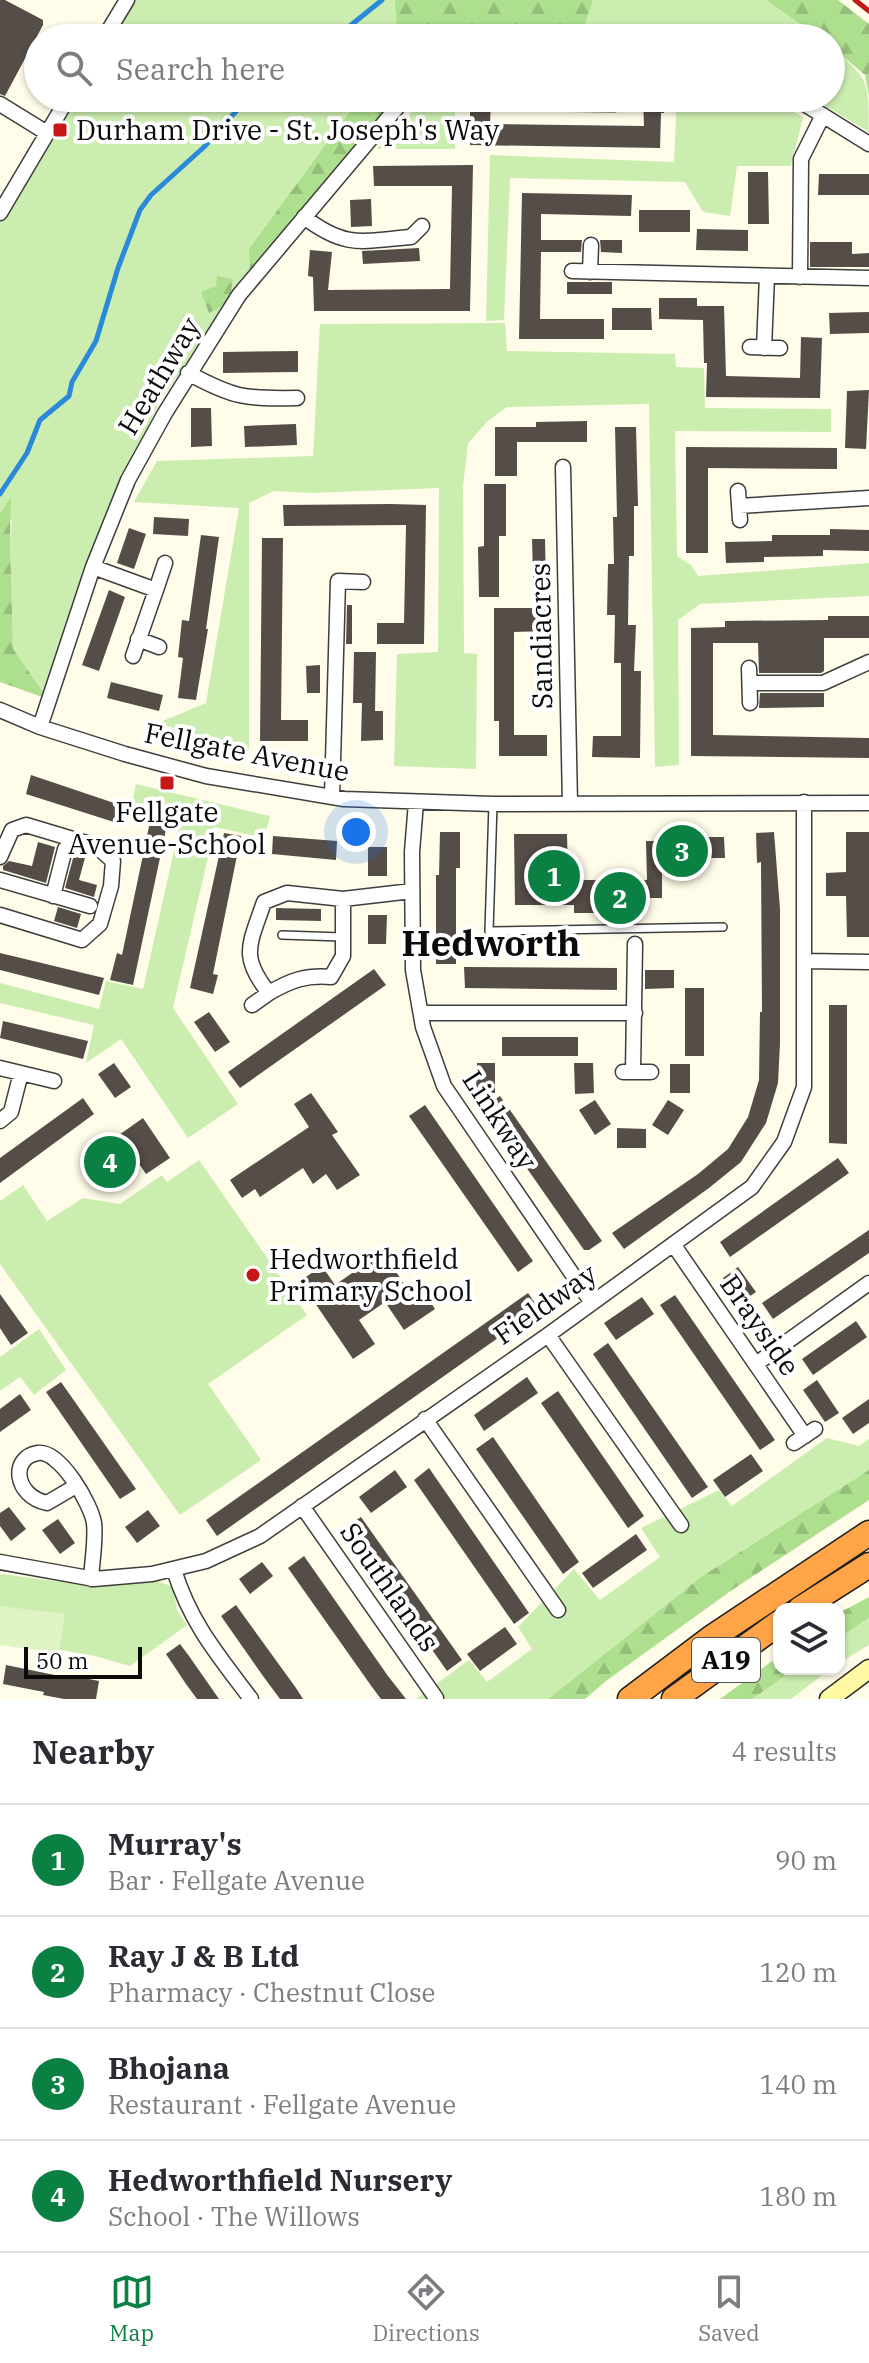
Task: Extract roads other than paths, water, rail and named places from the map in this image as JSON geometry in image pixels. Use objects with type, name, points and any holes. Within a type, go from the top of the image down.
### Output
[{"type":"highway","name":"A19","points":[[630,1699],[711,1638],[869,1533]]},
{"type":"highway","points":[[809,1603],[869,1565]]},
{"type":"highway","name":"A19","points":[[674,1699],[773,1627]]},
{"type":"street","points":[[112,24],[127,0]]},
{"type":"street","points":[[0,104],[47,133]]},
{"type":"street","points":[[0,213],[60,112]]},
{"type":"street","name":"Heathway","points":[[40,727],[93,567],[128,480],[188,373],[239,295],[393,112]]},
{"type":"street","points":[[818,112],[869,144]]},
{"type":"street","points":[[800,277],[801,159],[823,115]]},
{"type":"street","points":[[304,217],[318,228],[348,242],[411,237],[422,226]]},
{"type":"street","points":[[590,272],[591,245]]},
{"type":"street","points":[[572,271],[869,278]]},
{"type":"street","points":[[765,347],[767,276]]},
{"type":"street","points":[[188,373],[224,393],[252,399],[297,398]]},
{"type":"street","name":"Sandiacres","points":[[563,467],[570,804]]},
{"type":"street","points":[[738,491],[740,513],[869,498]]},
{"type":"street","points":[[133,656],[165,563]]},
{"type":"street","points":[[93,567],[156,590]]},
{"type":"street","points":[[332,797],[338,574],[363,582]]},
{"type":"street","points":[[138,639],[159,647]]},
{"type":"street","points":[[750,703],[750,676],[823,683],[869,662]]},
{"type":"street","name":"Fellgate Avenue","points":[[0,710],[40,727],[206,776],[332,797],[493,804],[869,803]]},
{"type":"street","name":"Linkway","points":[[416,802],[412,891],[413,970],[421,1013],[444,1086],[592,1303]]},
{"type":"street","name":"Fieldway","points":[[0,1562],[91,1579],[174,1570],[206,1561],[260,1536],[548,1335],[752,1187],[784,1142],[804,1087],[804,802]]},
{"type":"street","points":[[0,857],[12,830],[26,825],[96,846],[113,861],[111,886],[100,924],[82,940],[0,915]]},
{"type":"street","points":[[53,896],[65,849]]},
{"type":"street","points":[[0,880],[90,906]]},
{"type":"street","points":[[269,993],[257,978],[248,958],[264,902],[287,893],[343,899],[412,891]]},
{"type":"street","points":[[252,1005],[291,980],[310,975],[331,977],[343,956],[343,899]]},
{"type":"street","points":[[635,944],[635,1013],[628,1072],[651,1072]]},
{"type":"street","points":[[804,961],[869,962]]},
{"type":"street","points":[[421,1013],[635,1013]]},
{"type":"street","points":[[0,1068],[54,1081]]},
{"type":"street","points":[[0,1121],[11,1112],[21,1073]]},
{"type":"street","name":"Brayside","points":[[673,1244],[805,1436]]},
{"type":"street","points":[[756,1364],[869,1283]]},
{"type":"street","points":[[548,1335],[682,1524]]},
{"type":"street","points":[[425,1419],[559,1609]]},
{"type":"street","points":[[76,1486],[88,1505],[94,1524],[91,1579]]},
{"type":"street","name":"Southlands","points":[[302,1506],[438,1696]]},
{"type":"street","points":[[174,1570],[184,1603],[251,1699]]},
{"type":"street","points":[[829,1699],[869,1669]]},
{"type":"lane","points":[[493,804],[489,931],[723,927]]},
{"type":"lane","points":[[282,935],[344,937]]},
{"type":"waterway","points":[[352,24],[382,0]]},
{"type":"waterway","points":[[0,494],[27,453],[40,420],[69,396],[72,382],[96,341],[140,210],[151,195],[204,147],[235,112]]},
{"type":"railway","points":[[855,0],[869,11]]},
{"type":"place","name":"Durham Drive - St. Joseph's Way","points":[[60,130]]},
{"type":"place","name":"Fellgate Avenue-School","points":[[167,783]]},
{"type":"place","name":"Bhojana","points":[[682,851]]},
{"type":"place","name":"Murray's","points":[[554,876]]},
{"type":"place","name":"Ray J & B Ltd","points":[[620,898]]},
{"type":"place","name":"Hedworthfield Nursery","points":[[110,1162]]},
{"type":"place","name":"Hedworthfield Primary School","points":[[253,1275]]},
{"type":"district","name":"Hedworth","points":[[491,943]]}]
